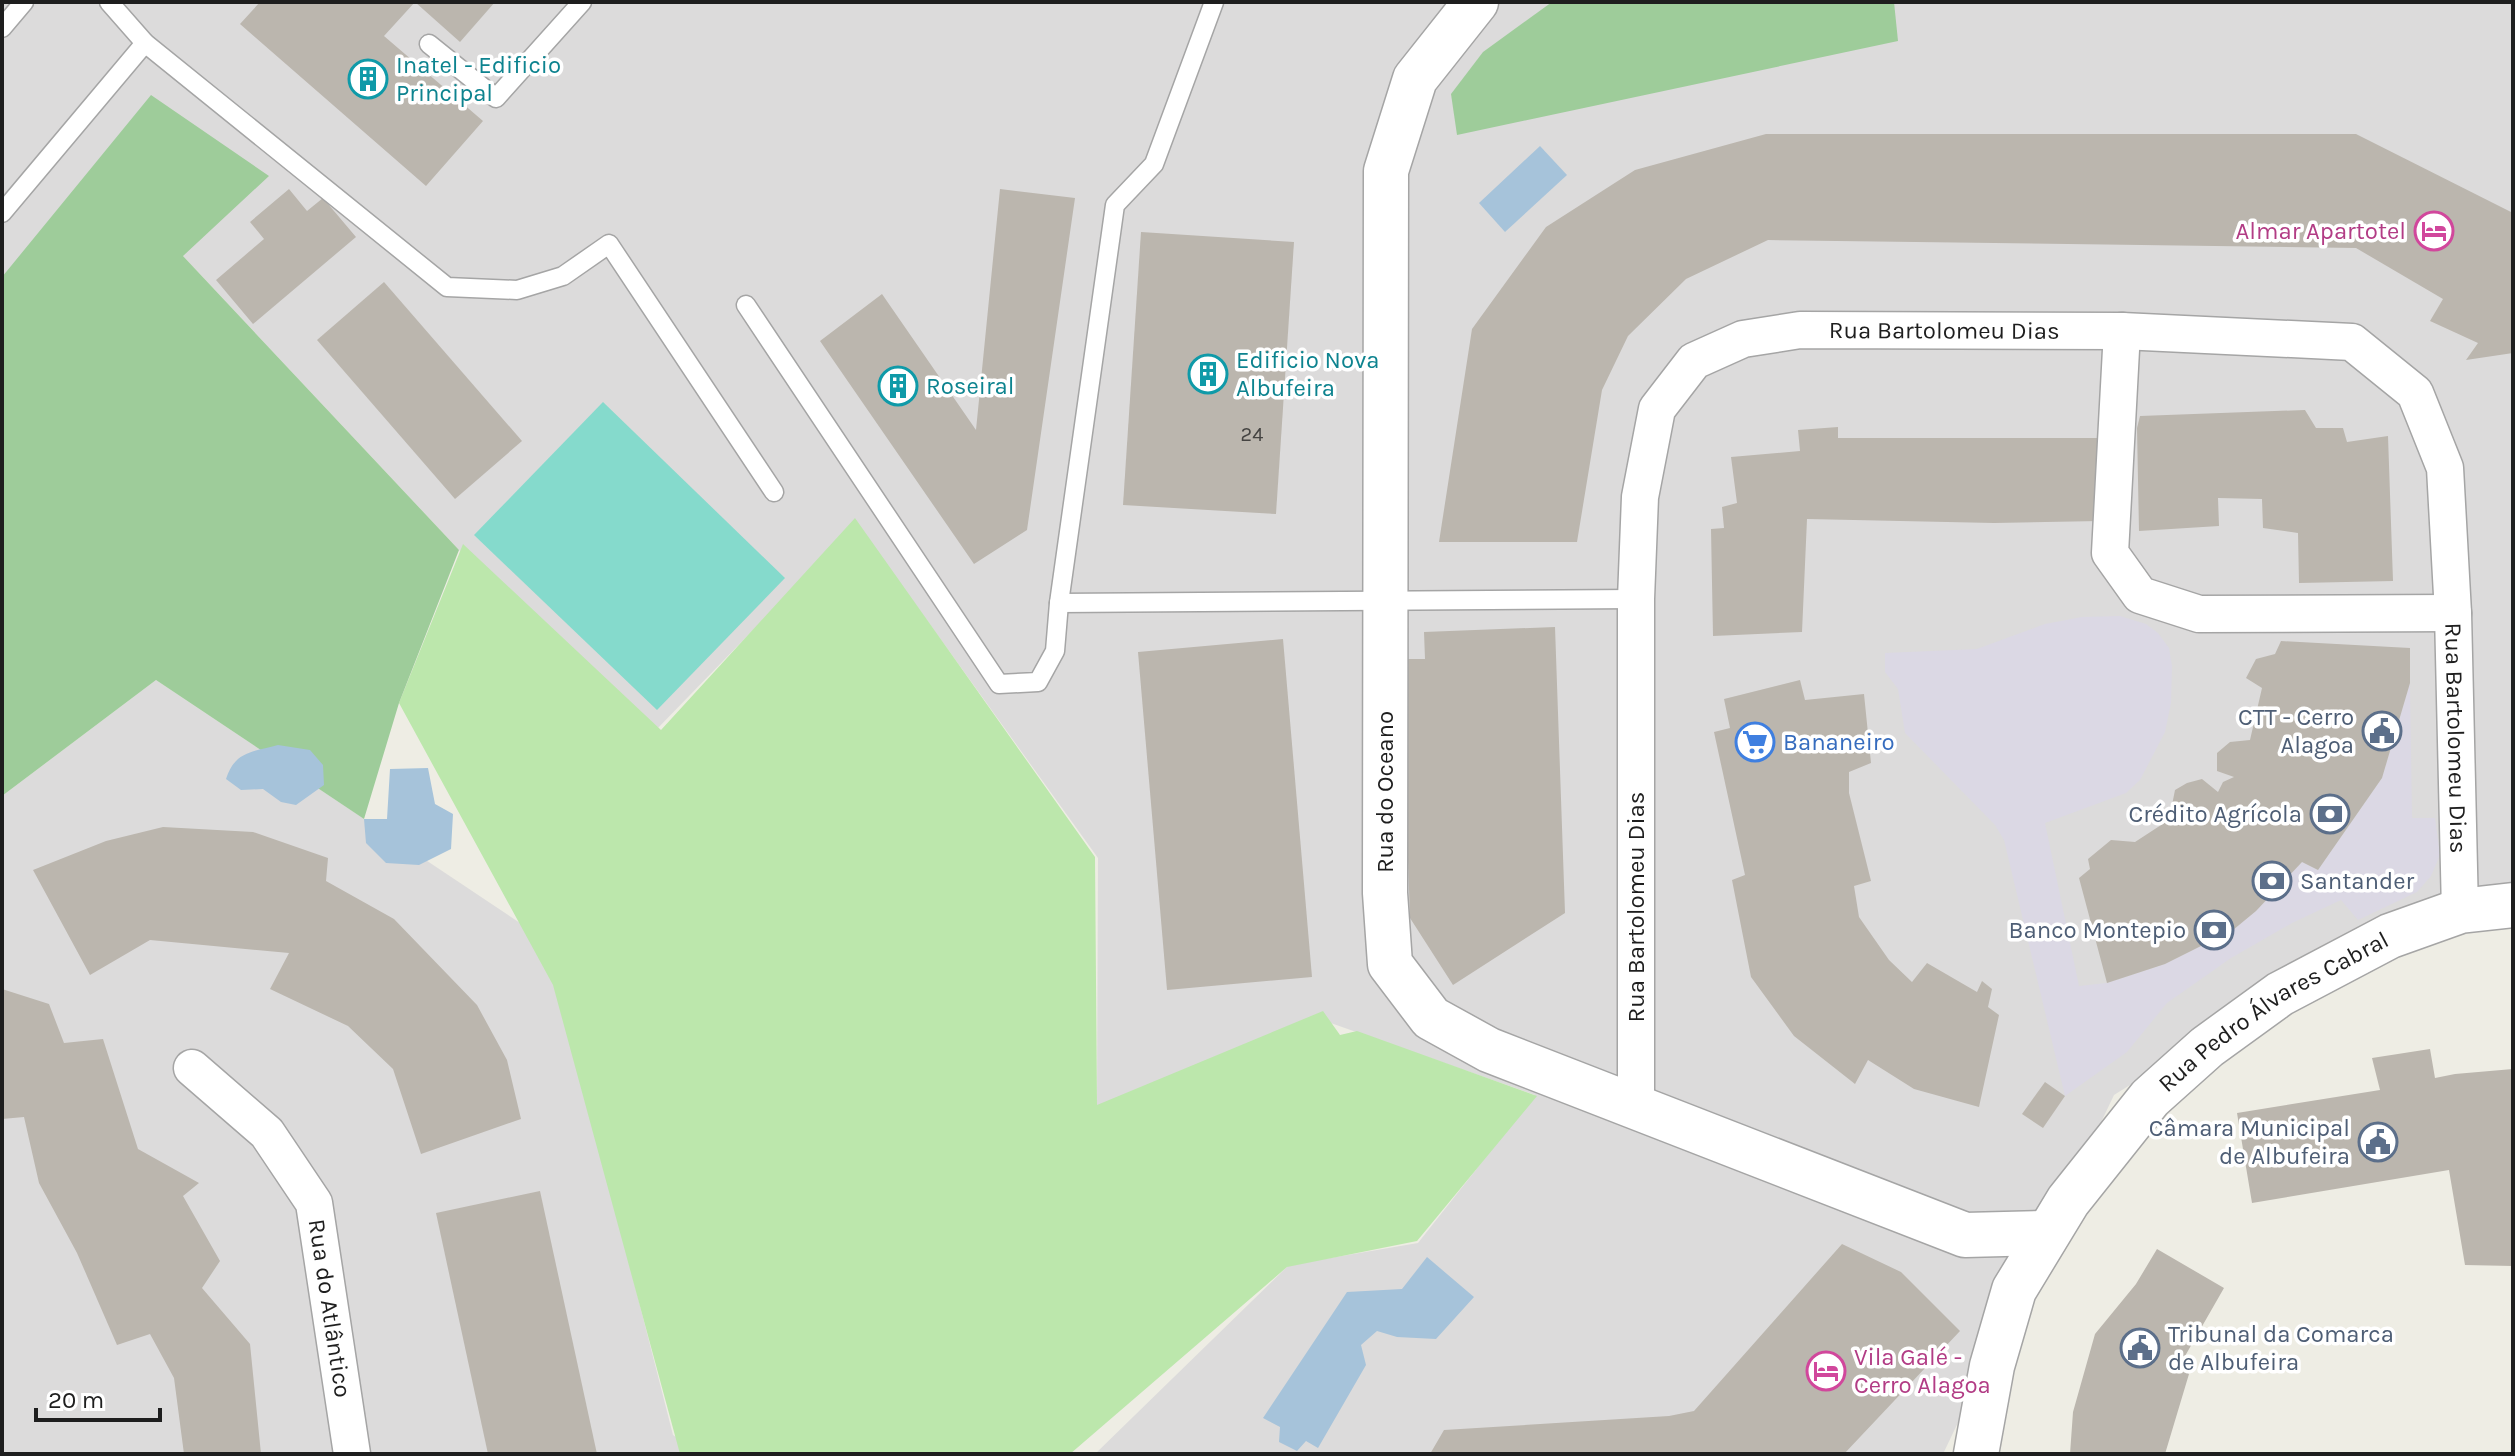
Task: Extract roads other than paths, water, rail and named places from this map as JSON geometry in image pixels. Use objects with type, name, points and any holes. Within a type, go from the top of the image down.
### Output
[{"type":"street","name":"Rua do Oceano","points":[[1476,2],[1415,79],[1386,171],[1385,893],[1390,964],[1431,1018],[1489,1050],[1965,1235]]},
{"type":"street","name":"Rua Bartolomeu Dias","points":[[1636,1105],[1636,599],[1640,497],[1657,409],[1694,361],[1743,339],[1800,330],[2122,331],[2352,342],[2415,393],[2445,468],[2453,613],[2460,911]]},
{"type":"street","points":[[2122,331],[2110,553],[2140,595],[2199,614],[2453,613]]},
{"type":"street","name":"Rua Pedro Álvares Cabral","points":[[1976,1454],[1992,1366],[2014,1290],[2068,1201],[2150,1098],[2207,1047],[2280,994],[2390,936],[2460,911],[2513,905]]},
{"type":"street","name":"Rua do Atlântico","points":[[192,1068],[267,1133],[314,1203],[352,1454]]},
{"type":"street","points":[[1965,1235],[2047,1233]]},
{"type":"street","points":[[1965,1235],[2014,1290]]},
{"type":"lane","points":[[2,28],[24,2]]},
{"type":"lane","points":[[109,2],[145,43],[447,287],[517,290],[563,276],[609,244],[774,492]]},
{"type":"lane","points":[[429,44],[496,98],[582,2]]},
{"type":"lane","points":[[746,305],[999,684],[1038,682],[1055,651],[1059,603],[1115,205],[1154,164],[1214,2]]},
{"type":"lane","points":[[2,213],[145,43]]},
{"type":"lane","points":[[1059,603],[1636,599]]},
{"type":"place","name":"Inatel - Edificio Principal","points":[[368,79]]},
{"type":"place","name":"Almar Apartotel","points":[[2434,231]]},
{"type":"place","name":"Edificio Nova Albufeira","points":[[1208,374]]},
{"type":"place","name":"Roseiral","points":[[898,386]]},
{"type":"place","name":"CTT - Cerro Alagoa","points":[[2382,731]]},
{"type":"place","name":"Bananeiro","points":[[1755,742]]},
{"type":"place","name":"Crédito Agrícola","points":[[2330,814]]},
{"type":"place","name":"Santander","points":[[2272,881]]},
{"type":"place","name":"Banco Montepio","points":[[2214,930]]},
{"type":"place","name":"Câmara Municipal de Albufeira","points":[[2378,1142]]},
{"type":"place","name":"Tribunal da Comarca de Albufeira","points":[[2140,1348]]},
{"type":"place","name":"Vila Galé - Cerro Alagoa","points":[[1826,1371]]}]
